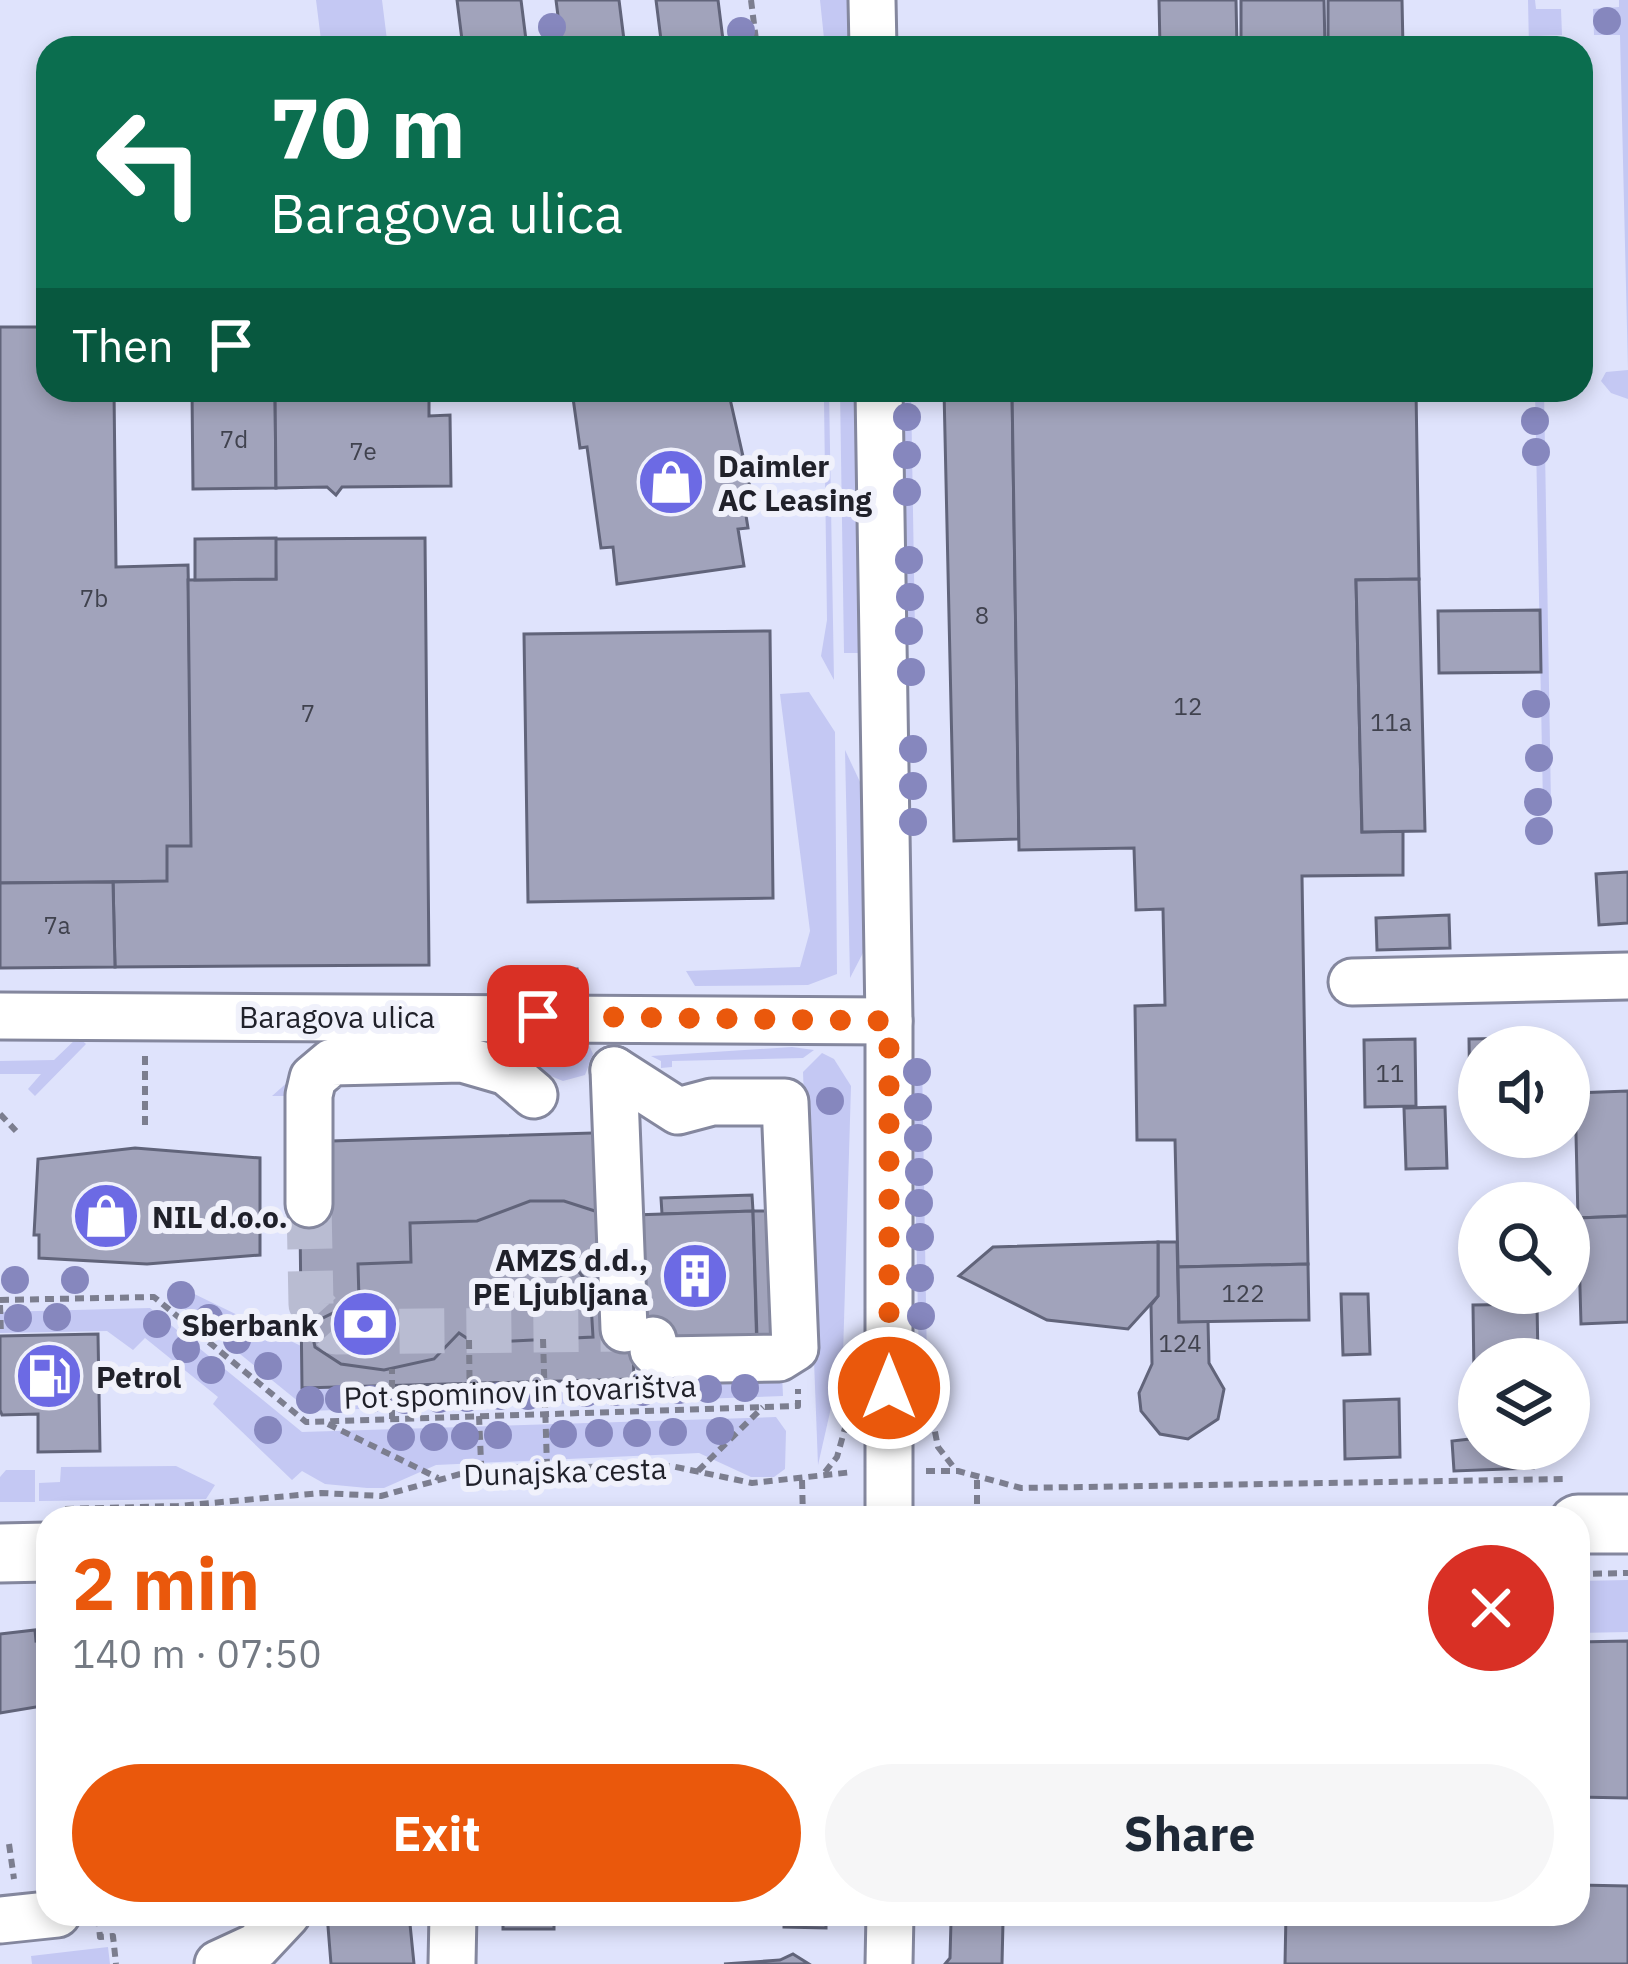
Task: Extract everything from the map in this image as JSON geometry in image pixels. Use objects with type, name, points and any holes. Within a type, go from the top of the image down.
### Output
[{"type":"main road","points":[[1580,1501],[1628,1524]]},
{"type":"main road","points":[[0,1553],[36,1535]]},
{"type":"street","points":[[872,0],[873,36]]},
{"type":"street","points":[[879,402],[889,1021],[889,1506]]},
{"type":"street","points":[[1352,982],[1628,976]]},
{"type":"street","name":"Baragova ulica","points":[[0,1016],[889,1021]]},
{"type":"street","points":[[309,1204],[309,1096],[313,1078],[332,1063],[462,1059],[507,1072],[534,1095]]},
{"type":"street","points":[[631,1083],[685,1085],[712,1102],[784,1102],[790,1201],[795,1348],[779,1358],[663,1360],[638,1334],[631,1083]]},
{"type":"street","points":[[0,1920],[36,1916]]},
{"type":"street","points":[[218,1964],[257,1946],[276,1926]]},
{"type":"street","points":[[452,1964],[453,1926]]},
{"type":"street","points":[[889,1964],[890,1926]]},
{"type":"path","points":[[752,0],[756,36]]},
{"type":"path","points":[[145,1016],[145,1131]]},
{"type":"path","points":[[0,1114],[16,1131]]},
{"type":"path","name":"Pot spominov in tovarištva","points":[[0,1302],[154,1297],[306,1421],[798,1406]]},
{"type":"path","points":[[0,1302],[1,1335]]},
{"type":"path","points":[[543,1339],[548,1466]]},
{"type":"path","points":[[469,1340],[482,1484]]},
{"type":"path","points":[[392,1369],[392,1419]]},
{"type":"path","points":[[825,1472],[837,1457],[848,1400]]},
{"type":"path","points":[[698,1471],[763,1407]]},
{"type":"path","points":[[930,1410],[938,1447],[958,1471]]},
{"type":"path","points":[[322,1421],[438,1478]]},
{"type":"path","name":"Dunajska cesta","points":[[178,1506],[321,1493],[380,1496],[482,1468],[650,1465],[752,1483],[843,1472]]},
{"type":"path","points":[[930,1472],[958,1471],[1021,1488],[1580,1501]]},
{"type":"path","points":[[977,1478],[977,1506]]},
{"type":"path","points":[[802,1480],[803,1506]]},
{"type":"path","points":[[1590,1574],[1628,1574]]},
{"type":"path","points":[[99,1926],[100,1937],[113,1936],[116,1964]]},
{"type":"shaded area","points":[[316,0],[382,0],[386,36],[320,36]]},
{"type":"shaded area","points":[[820,0],[849,0],[850,36],[824,36]]},
{"type":"shaded area","points":[[1528,0],[1535,0],[1536,9],[1561,9],[1562,35],[1529,36]]},
{"type":"shaded area","points":[[1619,0],[1628,0],[1628,370],[1620,35],[1594,35],[1593,9],[1619,7]]},
{"type":"shaded area","points":[[1628,370],[1628,399],[1611,393],[1601,381],[1606,372]]},
{"type":"shaded area","points":[[824,402],[829,402],[834,680],[821,656],[827,620]]},
{"type":"shaded area","points":[[840,402],[855,402],[859,653],[844,653]]},
{"type":"shaded area","points":[[903,402],[911,402],[915,633],[906,633]]},
{"type":"shaded area","points":[[1535,402],[1544,402],[1551,805],[1543,805]]},
{"type":"shaded area","points":[[809,692],[835,732],[837,974],[808,985],[695,986],[686,971],[800,967],[810,931],[780,694]]},
{"type":"shaded area","points":[[845,750],[861,784],[864,951],[850,978]]},
{"type":"shaded area","points":[[342,1034],[587,1040],[593,1054],[585,1075],[563,1081],[502,1056],[337,1051],[302,1096],[272,1096]]},
{"type":"shaded area","points":[[78,1037],[86,1044],[35,1096],[28,1089],[41,1074],[0,1074],[0,1061],[54,1060]]},
{"type":"shaded area","points":[[792,1047],[814,1050],[803,1058],[672,1061],[672,1067],[661,1068],[661,1061],[651,1056]]},
{"type":"shaded area","points":[[822,1053],[834,1059],[851,1086],[843,1355],[818,1465],[803,1072]]},
{"type":"shaded area","points":[[922,1059],[927,1364],[919,1365],[913,1074]]},
{"type":"shaded area","points":[[180,1287],[301,1346],[302,1387],[367,1385],[385,1408],[310,1411],[181,1306]]},
{"type":"shaded area","points":[[150,1308],[302,1432],[776,1417],[786,1431],[785,1469],[774,1477],[751,1477],[699,1453],[436,1465],[384,1488],[325,1484],[302,1471],[292,1480],[213,1404],[218,1397],[145,1338],[133,1350],[107,1331],[0,1333],[0,1312]]},
{"type":"shaded area","points":[[600,1374],[782,1374],[783,1396],[552,1404],[555,1393]]},
{"type":"shaded area","points":[[519,1383],[532,1389],[540,1403],[475,1406],[492,1387]]},
{"type":"shaded area","points":[[440,1385],[460,1397],[461,1406],[398,1408],[405,1394]]},
{"type":"shaded area","points":[[176,1466],[215,1485],[206,1499],[39,1501],[39,1483],[60,1482],[61,1467]]},
{"type":"shaded area","points":[[6,1470],[35,1470],[35,1502],[0,1502],[0,1477]]},
{"type":"shaded area","points":[[1628,1580],[1628,1632],[1590,1633],[1590,1581]]},
{"type":"shaded area","points":[[108,1947],[110,1964],[32,1964],[31,1956]]},
{"type":"building","points":[[457,0],[521,0],[526,36],[462,36]]},
{"type":"building","points":[[556,0],[619,0],[624,36],[560,36]]},
{"type":"building","points":[[656,0],[718,0],[722,36],[660,36]]},
{"type":"building","points":[[1159,0],[1236,0],[1237,36],[1160,36]]},
{"type":"building","points":[[1241,0],[1324,0],[1325,36],[1241,36]]},
{"type":"building","points":[[1328,0],[1402,0],[1403,36],[1328,36]]},
{"type":"building","points":[[0,327],[36,327],[36,402],[114,402],[116,567],[188,565],[189,617],[195,617],[196,628],[189,628],[192,881],[0,883]]},
{"type":"building","points":[[192,402],[275,402],[276,488],[193,489]]},
{"type":"building","points":[[275,402],[429,402],[429,416],[450,415],[451,486],[342,487],[336,495],[327,487],[276,488]]},
{"type":"building","name":"Daimler AC Leasing","points":[[574,402],[731,402],[752,496],[743,497],[748,528],[738,529],[744,566],[617,584],[613,547],[601,548],[587,447],[580,448]]},
{"type":"building","points":[[944,402],[1012,402],[1019,839],[954,841]]},
{"type":"building","points":[[1012,402],[1416,402],[1419,579],[1356,580],[1362,832],[1403,831],[1403,875],[1302,876],[1308,1264],[1178,1267],[1175,1140],[1137,1140],[1135,1006],[1165,1005],[1163,909],[1136,910],[1134,848],[1019,850]]},
{"type":"building","points":[[276,538],[276,579],[195,580],[195,539]]},
{"type":"building","points":[[425,538],[429,965],[115,967],[113,882],[167,881],[167,846],[191,846],[188,580],[276,579],[275,539]]},
{"type":"building","points":[[1419,579],[1425,831],[1362,832],[1356,580]]},
{"type":"building","points":[[1540,610],[1541,672],[1439,673],[1438,611]]},
{"type":"building","points":[[770,631],[773,898],[528,902],[524,634]]},
{"type":"building","points":[[1628,872],[1628,923],[1599,925],[1596,874]]},
{"type":"building","points":[[113,882],[115,967],[0,968],[0,883]]},
{"type":"building","points":[[1449,915],[1450,948],[1377,950],[1376,918]]},
{"type":"building","points":[[577,969],[578,992],[523,994],[522,971]]},
{"type":"building","points":[[1415,1039],[1416,1106],[1365,1107],[1364,1040]]},
{"type":"building","points":[[1628,1091],[1628,1216],[1590,1218],[1590,1182],[1577,1182],[1577,1158],[1590,1158],[1590,1092]]},
{"type":"building","points":[[1445,1107],[1447,1168],[1406,1169],[1404,1108]]},
{"type":"building","points":[[626,1132],[634,1379],[302,1388],[299,1142]]},
{"type":"building","points":[[135,1148],[260,1158],[260,1255],[147,1264],[39,1258],[39,1235],[34,1235],[38,1159]]},
{"type":"building","points":[[752,1195],[753,1211],[662,1214],[661,1198]]},
{"type":"building","points":[[530,1201],[564,1201],[598,1212],[607,1250],[576,1268],[590,1286],[593,1337],[474,1343],[459,1333],[434,1359],[384,1370],[341,1364],[315,1347],[312,1333],[319,1320],[359,1300],[358,1264],[411,1262],[410,1223],[477,1221]]},
{"type":"building","name":"AMZS d.d., PE Ljubljana","points":[[753,1211],[757,1353],[638,1341],[634,1215]]},
{"type":"building","points":[[753,1211],[784,1211],[787,1337],[757,1338]]},
{"type":"building","points":[[1628,1216],[1628,1322],[1581,1324],[1581,1314],[1590,1314],[1590,1218]]},
{"type":"building","points":[[1158,1242],[1177,1242],[1179,1322],[1208,1321],[1209,1363],[1224,1389],[1218,1419],[1188,1439],[1160,1434],[1141,1411],[1139,1393],[1152,1364],[1151,1305],[1158,1296]]},
{"type":"building","points":[[1158,1242],[1158,1296],[1128,1329],[1047,1320],[959,1276],[993,1247]]},
{"type":"building","points":[[1308,1264],[1309,1320],[1179,1322],[1178,1267]]},
{"type":"building","points":[[1341,1294],[1368,1294],[1370,1354],[1343,1355]]},
{"type":"building","points":[[1473,1314],[1537,1314],[1538,1338],[1473,1338]]},
{"type":"building","name":"Petrol","points":[[98,1334],[100,1451],[38,1452],[38,1414],[2,1415],[0,1410],[0,1336]]},
{"type":"building","points":[[1399,1399],[1400,1457],[1345,1459],[1344,1401]]},
{"type":"building","points":[[1458,1440],[1458,1470],[1480,1470],[1454,1471],[1452,1441]]},
{"type":"building","points":[[35,1630],[36,1707],[0,1713],[0,1634]]},
{"type":"building","points":[[1628,1641],[1628,1798],[1590,1797],[1590,1642]]},
{"type":"building","points":[[1590,1885],[1628,1886],[1628,1964],[1285,1964],[1286,1926],[1590,1926]]},
{"type":"building","points":[[328,1926],[410,1926],[414,1964],[331,1964]]},
{"type":"building","points":[[503,1926],[554,1926],[554,1929]]},
{"type":"building","points":[[951,1926],[1003,1926],[1002,1964],[945,1964],[950,1958]]},
{"type":"building","points":[[793,1954],[809,1964],[724,1964],[780,1960]]},
{"type":"tunnel","points":[[309,1204],[311,1304],[336,1332],[624,1329]]},
{"type":"place","name":"Daimler AC Leasing","points":[[671,482]]},
{"type":"place","name":"NIL d.o.o.","points":[[106,1216]]},
{"type":"place","name":"AMZS d.d., PE Ljubljana","points":[[695,1276]]},
{"type":"place","name":"Sberbank","points":[[365,1324]]},
{"type":"place","name":"Petrol","points":[[49,1376]]},
{"type":"route","points":[[538,1016],[889,1021],[889,1388]]}]
